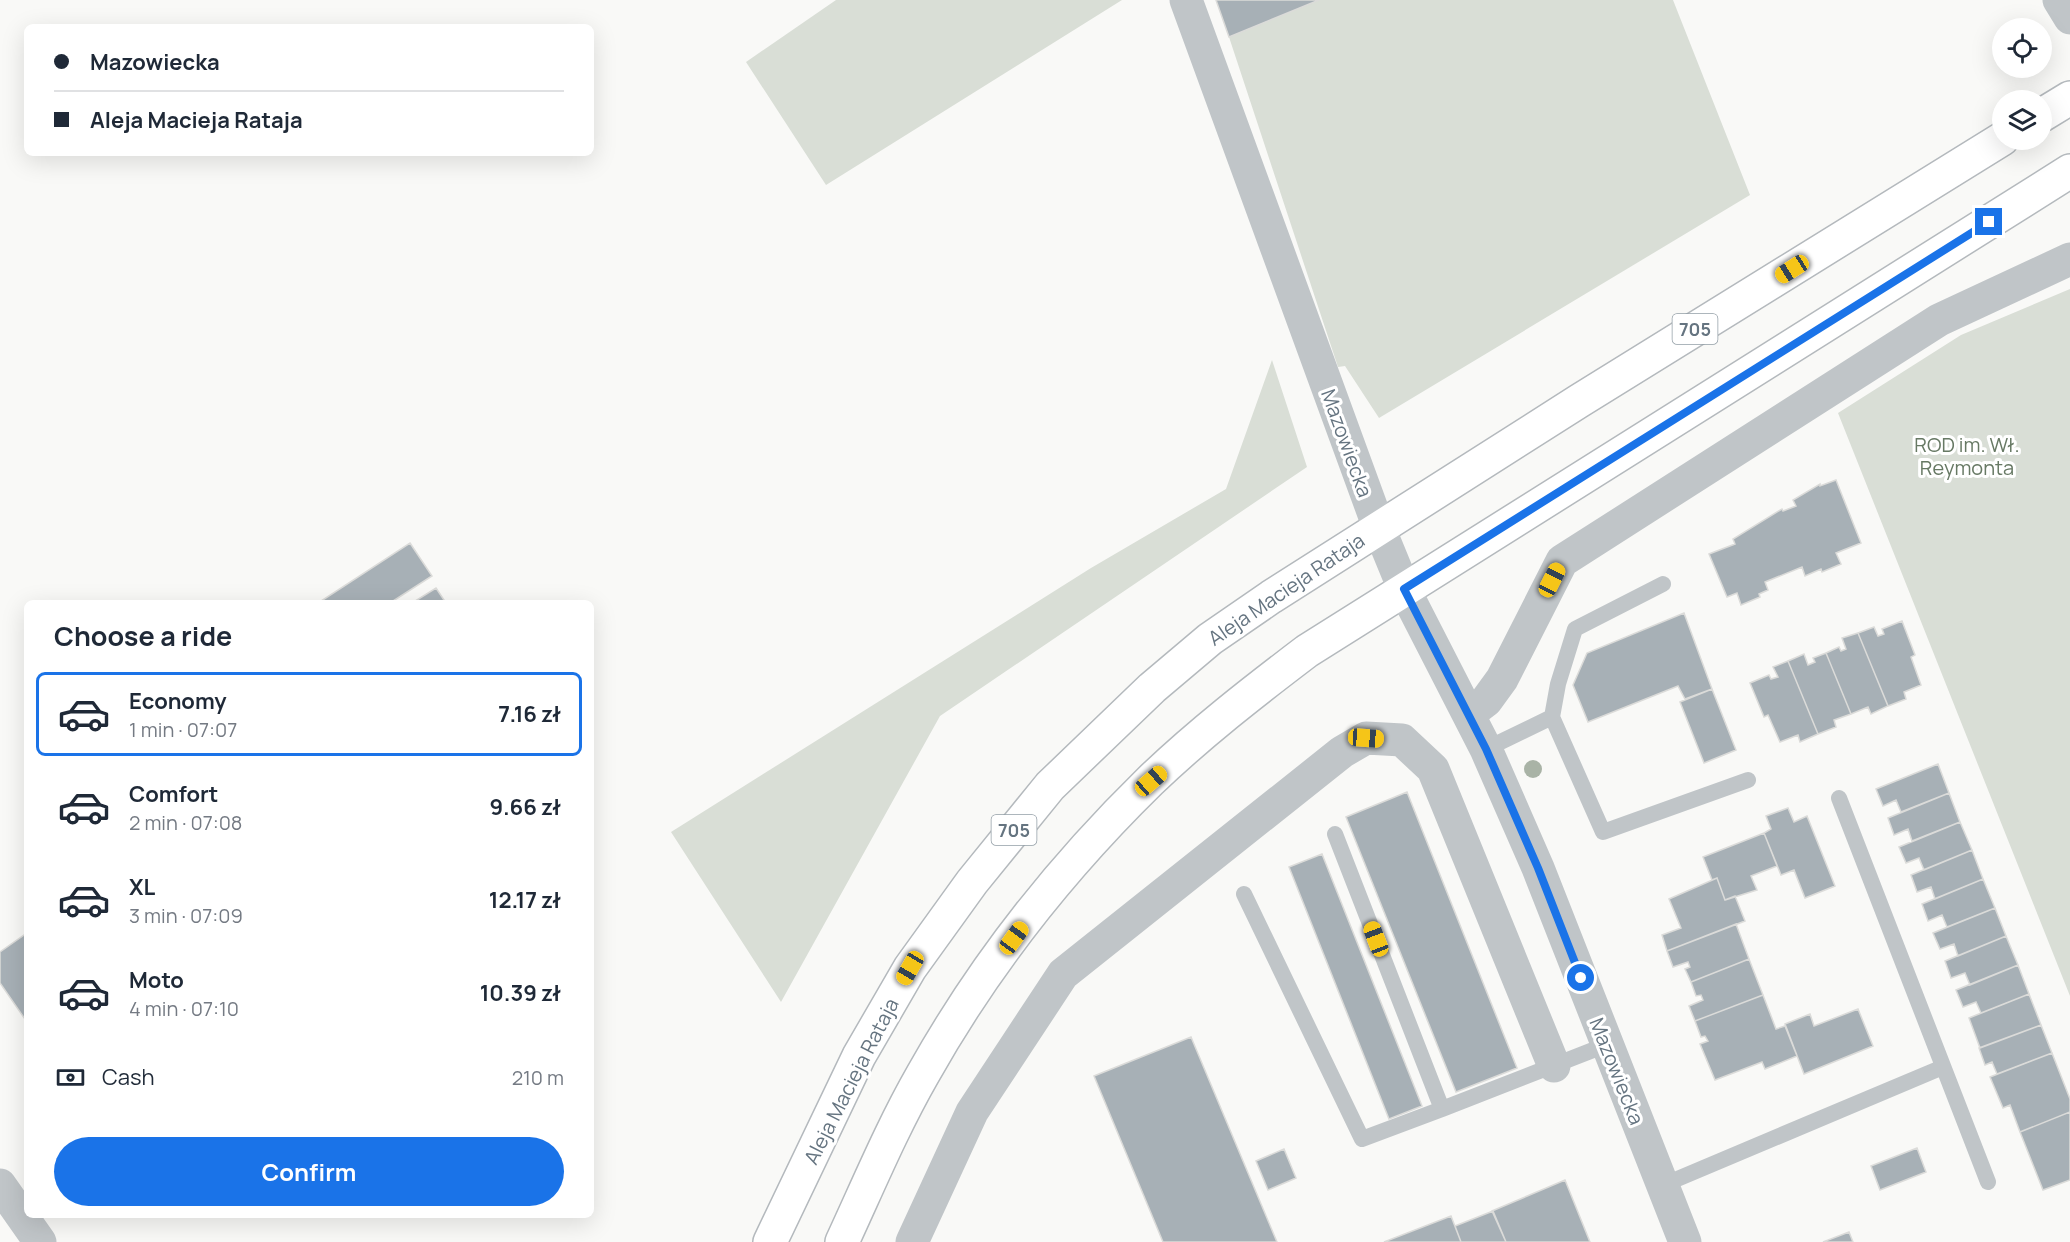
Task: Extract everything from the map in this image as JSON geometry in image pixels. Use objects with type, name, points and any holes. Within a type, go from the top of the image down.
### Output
[{"type":"main road","points":[[2052,109],[2070,98]]},
{"type":"main road","name":"Aleja Macieja Rataja","points":[[770,1242],[859,1056],[910,968],[972,882],[1050,786],[1152,688],[1210,639],[1378,528],[1992,145]]},
{"type":"main road","points":[[842,1242],[890,1137],[922,1075],[959,1014],[1042,900],[1088,846],[1151,781],[1245,698],[1307,651],[1404,589],[2070,171]]},
{"type":"street","name":"Mazowiecka","points":[[1186,0],[1378,528],[1404,589],[1486,749],[1538,868],[1685,1242]]},
{"type":"street","points":[[2059,0],[2070,18]]},
{"type":"street","points":[[1469,714],[1486,701],[1502,679],[1562,561],[1940,320],[2070,259]]},
{"type":"street","points":[[912,1242],[972,1112],[1063,974],[1342,752],[1366,738],[1402,740],[1432,769],[1554,1066]]},
{"type":"street","points":[[0,1185],[40,1242]]},
{"type":"lane","points":[[1663,584],[1575,629],[1558,684],[1552,717],[1603,832],[1748,780]]},
{"type":"lane","points":[[1486,749],[1552,717]]},
{"type":"lane","points":[[1839,798],[1988,1182]]},
{"type":"lane","points":[[1335,834],[1442,1109]]},
{"type":"lane","points":[[1244,894],[1362,1139],[1606,1045]]},
{"type":"lane","points":[[1663,1185],[1944,1067]]},
{"type":"green space","points":[[836,0],[1122,0],[826,185],[746,62]]},
{"type":"green space","points":[[1319,0],[1673,0],[1750,195],[1379,418],[1345,366],[1338,367],[1229,37]]},
{"type":"green space","name":"ROD im. Wł. Reymonta","points":[[2070,289],[2070,996],[1838,413],[1961,335]]},
{"type":"green space","points":[[1272,360],[1307,467],[940,716],[781,1002],[671,832],[1091,568],[1226,489]]},
{"type":"building","points":[[1216,0],[1319,0],[1229,37]]},
{"type":"building","points":[[1836,480],[1861,543],[1836,553],[1841,564],[1805,576],[1802,567],[1765,582],[1768,590],[1759,594],[1760,597],[1741,605],[1737,593],[1727,597],[1709,554],[1735,544],[1733,539],[1782,509],[1783,511],[1796,506],[1793,500],[1820,484],[1820,486]]},
{"type":"building","points":[[410,543],[432,576],[395,600],[323,600]]},
{"type":"building","points":[[436,588],[444,600],[417,600]]},
{"type":"building","points":[[1684,613],[1712,689],[1685,699],[1678,686],[1588,722],[1573,685],[1587,653]]},
{"type":"building","points":[[1902,621],[1915,655],[1911,657],[1921,685],[1904,692],[1906,699],[1888,706],[1858,633],[1874,627],[1878,636],[1884,634],[1882,629]]},
{"type":"building","points":[[1858,633],[1888,706],[1871,714],[1868,707],[1851,714],[1826,653],[1839,647],[1841,651],[1846,649],[1842,638]]},
{"type":"building","points":[[1826,653],[1851,714],[1834,720],[1836,727],[1818,734],[1788,661],[1804,654],[1808,665],[1815,662],[1813,658]]},
{"type":"building","points":[[1788,661],[1818,734],[1800,742],[1798,735],[1780,742],[1768,715],[1764,717],[1750,683],[1769,675],[1771,679],[1778,677],[1773,667]]},
{"type":"building","points":[[1712,689],[1736,750],[1704,763],[1680,702]]},
{"type":"building","points":[[1938,764],[1949,793],[1901,812],[1896,800],[1883,806],[1876,789]]},
{"type":"building","points":[[1407,792],[1517,1068],[1456,1092],[1346,817]]},
{"type":"building","points":[[1949,793],[1960,822],[1912,841],[1908,829],[1894,835],[1888,818]]},
{"type":"building","points":[[1788,808],[1794,822],[1807,816],[1835,886],[1805,898],[1794,870],[1781,875],[1764,833],[1771,829],[1766,816]]},
{"type":"building","points":[[1960,822],[1972,850],[1924,870],[1919,858],[1906,863],[1899,847]]},
{"type":"building","points":[[1764,833],[1777,866],[1751,876],[1757,890],[1725,900],[1717,878],[1712,880],[1703,857]]},
{"type":"building","points":[[1972,850],[1983,879],[1935,899],[1931,887],[1917,892],[1911,875]]},
{"type":"building","points":[[1322,854],[1422,1106],[1389,1119],[1289,867]]},
{"type":"building","points":[[1717,878],[1725,900],[1735,896],[1745,921],[1667,951],[1662,935],[1681,928],[1669,899]]},
{"type":"building","points":[[1983,879],[1995,908],[1947,927],[1942,915],[1928,921],[1922,904]]},
{"type":"building","points":[[1995,908],[2006,936],[1958,956],[1954,944],[1940,949],[1933,933]]},
{"type":"building","points":[[1736,924],[1749,959],[1691,982],[1685,969],[1690,967],[1688,962],[1673,967],[1667,951]]},
{"type":"building","points":[[24,935],[24,1018],[0,983],[0,952]]},
{"type":"building","points":[[2006,936],[2018,965],[1970,985],[1965,973],[1951,978],[1945,961]]},
{"type":"building","points":[[1749,959],[1763,995],[1695,1021],[1689,1006],[1703,1000],[1701,995],[1696,996],[1691,982]]},
{"type":"building","points":[[2018,965],[2029,994],[1981,1013],[1976,1002],[1963,1007],[1956,990]]},
{"type":"building","points":[[2029,994],[2041,1025],[1980,1048],[1969,1018]]},
{"type":"building","points":[[1763,995],[1776,1029],[1785,1026],[1797,1056],[1765,1069],[1762,1062],[1715,1080],[1700,1044],[1708,1041],[1705,1036],[1701,1037],[1695,1021]]},
{"type":"building","points":[[1858,1009],[1873,1046],[1804,1074],[1785,1024],[1810,1014],[1814,1026]]},
{"type":"building","points":[[2041,1025],[2052,1053],[1997,1074],[1992,1062],[1985,1065],[1979,1048]]},
{"type":"building","points":[[1191,1037],[1277,1242],[1163,1242],[1094,1076]]},
{"type":"building","points":[[2052,1053],[2070,1099],[2070,1112],[2020,1132],[2010,1105],[2003,1108],[1990,1077]]},
{"type":"building","points":[[2070,1112],[2070,1180],[2043,1190],[2020,1132]]},
{"type":"building","points":[[1917,1148],[1926,1172],[1880,1190],[1871,1166]]},
{"type":"building","points":[[1284,1149],[1296,1178],[1268,1190],[1256,1161]]},
{"type":"building","points":[[1565,1180],[1590,1242],[1506,1242],[1492,1211]]},
{"type":"building","points":[[1493,1211],[1506,1242],[1461,1242],[1455,1226]]},
{"type":"building","points":[[1451,1216],[1461,1242],[1384,1242]]},
{"type":"building","points":[[1849,1232],[1853,1242],[1823,1242]]},
{"type":"route","points":[[1581,978],[1538,868],[1486,749],[1404,589],[1989,222]]}]
